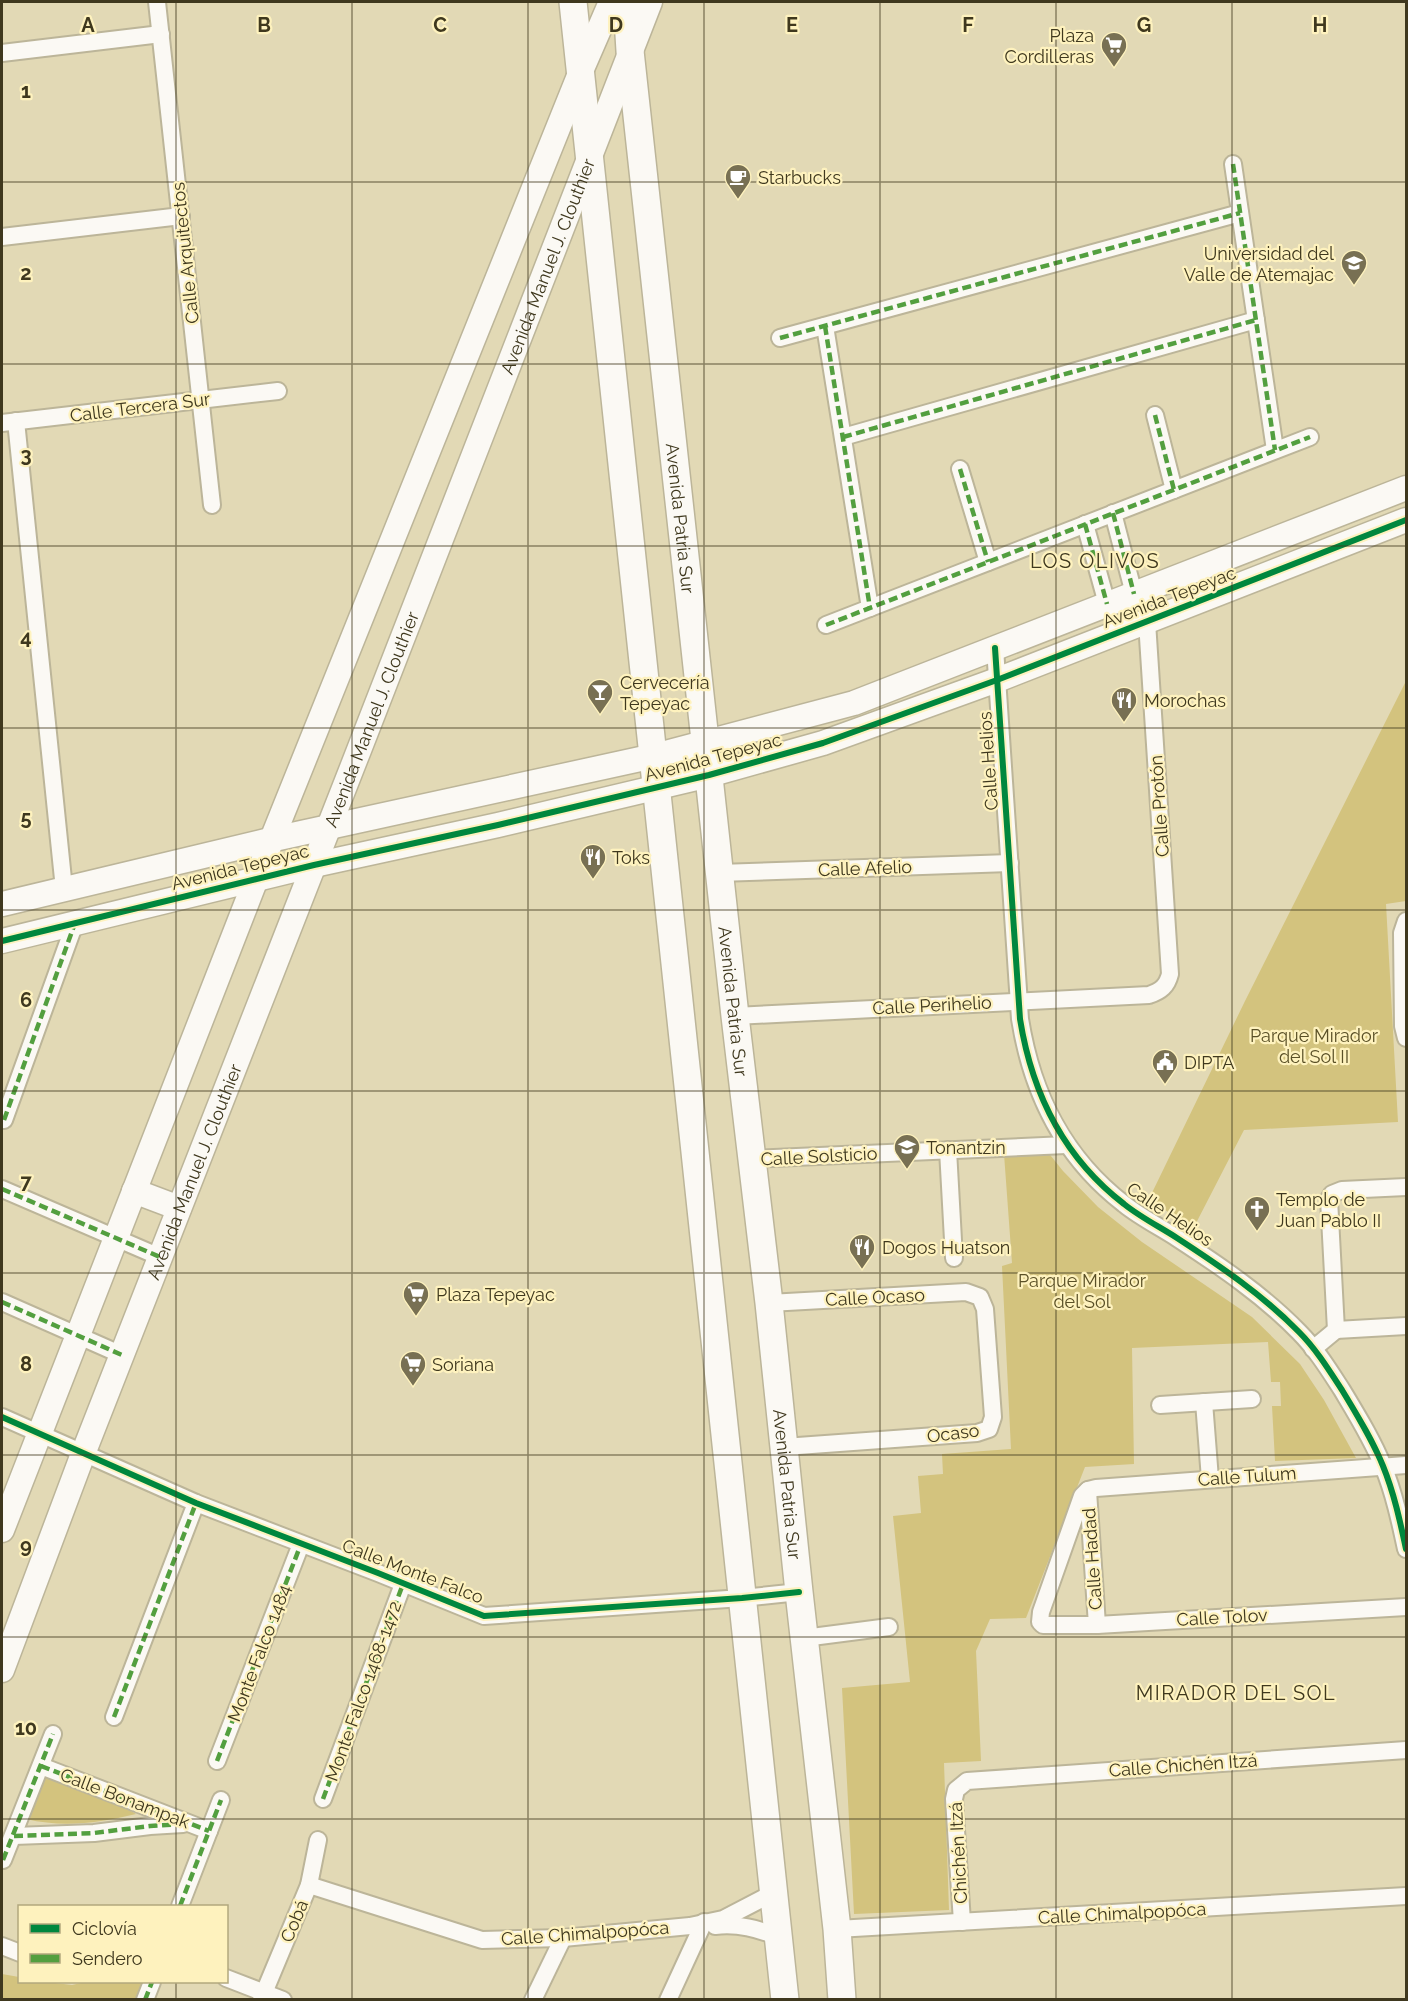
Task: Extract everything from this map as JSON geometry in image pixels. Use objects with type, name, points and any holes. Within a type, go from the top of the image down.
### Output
[{"type":"main road","points":[[573,2],[785,2000]]},
{"type":"main road","points":[[2,1530],[256,879],[581,71],[611,2]]},
{"type":"main road","name":"Avenida Patria Sur","points":[[627,2],[630,51],[719,873],[769,1303],[837,1929],[842,2000]]},
{"type":"main road","name":"Avenida Manuel J. Clouthier","points":[[2,1670],[11,1616],[82,1454],[122,1354],[650,2]]},
{"type":"main road","name":"Avenida Tepeyac","points":[[2,904],[274,839],[706,744],[854,703],[1407,488]]},
{"type":"main road","name":"Avenida Tepeyac","points":[[2,940],[314,865],[657,788],[823,743],[997,680],[1407,520]]},
{"type":"main road","points":[[134,1191],[179,1208]]},
{"type":"street","name":"Calle Arquitectos","points":[[157,2],[212,505]]},
{"type":"street","points":[[2,53],[161,34]]},
{"type":"street","points":[[1233,164],[1275,450]]},
{"type":"street","points":[[780,338],[1240,213]]},
{"type":"street","points":[[2,237],[181,216]]},
{"type":"street","points":[[843,437],[1256,320]]},
{"type":"street","points":[[825,326],[870,608]]},
{"type":"street","name":"Calle Tercera Sur","points":[[9,422],[278,391]]},
{"type":"street","points":[[1155,415],[1174,490]]},
{"type":"street","points":[[9,422],[64,889]]},
{"type":"street","points":[[826,625],[1310,436]]},
{"type":"street","points":[[960,469],[988,562]]},
{"type":"street","points":[[1113,513],[1134,594]]},
{"type":"street","points":[[1085,524],[1107,604]]},
{"type":"street","name":"Calle Protón","points":[[1147,622],[1170,974],[1163,988]]},
{"type":"street","name":"Calle Helios","points":[[995,648],[1019,1000],[1024,1043],[1035,1083],[1046,1109],[1066,1145],[1090,1172],[1124,1204],[1217,1264],[1261,1297],[1300,1333],[1328,1368],[1364,1426],[1383,1466],[1396,1503],[1407,1549]]},
{"type":"street","name":"Calle Afelio","points":[[719,873],[1010,863]]},
{"type":"street","points":[[1406,921],[1402,933],[1403,1026],[1407,1038]]},
{"type":"street","points":[[4,1120],[75,922]]},
{"type":"street","name":"Calle Perihelio","points":[[735,1016],[1149,995],[1163,988]]},
{"type":"street","name":"Calle Solsticio","points":[[752,1159],[1066,1145]]},
{"type":"street","points":[[948,1150],[954,1258]]},
{"type":"street","points":[[1336,1330],[1328,1206],[1332,1194],[1342,1190],[1407,1187]]},
{"type":"street","points":[[2,1189],[160,1257]]},
{"type":"street","name":"Calle Ocaso","points":[[769,1303],[966,1292],[980,1297]]},
{"type":"street","name":"Ocaso","points":[[784,1447],[977,1433],[989,1429],[993,1417],[985,1309],[980,1297]]},
{"type":"street","points":[[2,1302],[122,1354]]},
{"type":"street","points":[[1313,1349],[1336,1330],[1407,1326]]},
{"type":"street","points":[[1160,1405],[1252,1398]]},
{"type":"street","points":[[1204,1402],[1210,1479]]},
{"type":"street","name":"Calle Monte Falco","points":[[2,1417],[196,1503],[484,1616],[799,1592]]},
{"type":"street","name":"Calle Tulum","points":[[1088,1490],[1407,1465]]},
{"type":"street","name":"Calle Hadad","points":[[1040,1622],[1041,1612],[1082,1496],[1088,1490]]},
{"type":"street","name":"Calle Hadad","points":[[1088,1490],[1097,1625]]},
{"type":"street","points":[[114,1717],[196,1503]]},
{"type":"street","name":"Monte Falco 1484","points":[[217,1761],[301,1544]]},
{"type":"street","name":"Monte Falco 1468-1472","points":[[323,1799],[403,1584]]},
{"type":"street","name":"Calle Tolov","points":[[1040,1622],[1049,1626],[1097,1625],[1407,1606]]},
{"type":"street","points":[[804,1638],[889,1627]]},
{"type":"street","points":[[3,1860],[53,1734]]},
{"type":"street","name":"Calle Chichén Itzá","points":[[960,1786],[976,1779],[1407,1750]]},
{"type":"street","name":"Calle Bonampak","points":[[41,1766],[209,1831]]},
{"type":"street","name":"Chichén Itzá","points":[[960,1786],[954,1799],[962,1922]]},
{"type":"street","points":[[180,1905],[221,1800]]},
{"type":"street","points":[[14,1836],[94,1833],[189,1824]]},
{"type":"street","name":"Cobá","points":[[262,1996],[309,1885],[318,1840]]},
{"type":"street","name":"Calle Chimalpopóca","points":[[309,1885],[482,1940],[563,1938],[733,1924],[779,1937]]},
{"type":"street","name":"Calle Chimalpopóca","points":[[699,1925],[723,1918],[775,1892]]},
{"type":"street","name":"Calle Chimalpopóca","points":[[837,1929],[1407,1896]]},
{"type":"street","points":[[668,2000],[699,1925]]},
{"type":"street","points":[[533,2000],[563,1938]]},
{"type":"street","points":[[2,1946],[18,1952]]},
{"type":"street","points":[[228,1979],[262,1996],[283,2000]]},
{"type":"street","points":[[145,2000],[152,1983]]},
{"type":"green space","name":"Parque Mirador del Sol II","points":[[1406,681],[1406,901],[1386,904],[1398,1122],[1244,1130],[1193,1229],[1149,1199],[1245,1001]]},
{"type":"green space","name":"Parque Mirador del Sol","points":[[1047,1151],[1098,1207],[1142,1242],[1252,1317],[1300,1364],[1324,1400],[1356,1458],[1275,1461],[1272,1406],[1281,1406],[1280,1382],[1271,1382],[1268,1342],[1132,1348],[1134,1464],[1085,1467],[1026,1618],[990,1619],[976,1651],[981,1761],[944,1763],[949,1910],[854,1914],[842,1688],[910,1682],[893,1516],[921,1513],[918,1476],[943,1474],[942,1454],[1011,1449],[1002,1266],[1012,1263],[1004,1154]]},
{"type":"green space","points":[[43,1773],[136,1814],[108,1820],[67,1824],[26,1819]]},
{"type":"green space","points":[[2,1974],[18,1977],[18,1983],[72,1985],[152,1983],[145,1999],[2,2000]]},
{"type":"marked path","points":[[1233,164],[1275,450]]},
{"type":"marked path","points":[[780,338],[1240,213]]},
{"type":"marked path","points":[[843,437],[1256,320]]},
{"type":"marked path","points":[[825,326],[870,608]]},
{"type":"marked path","points":[[1155,415],[1174,490]]},
{"type":"marked path","points":[[826,625],[1310,437]]},
{"type":"marked path","points":[[960,469],[988,562]]},
{"type":"marked path","points":[[1113,513],[1134,594]]},
{"type":"marked path","points":[[1085,524],[1107,604]]},
{"type":"marked path","points":[[4,1120],[75,923]]},
{"type":"marked path","points":[[2,1189],[160,1257]]},
{"type":"marked path","points":[[2,1302],[122,1355]]},
{"type":"marked path","points":[[114,1717],[196,1503]]},
{"type":"marked path","points":[[217,1761],[301,1544]]},
{"type":"marked path","points":[[323,1799],[403,1584]]},
{"type":"marked path","points":[[3,1860],[53,1734]]},
{"type":"marked path","points":[[41,1766],[209,1831]]},
{"type":"marked path","points":[[180,1905],[221,1800]]},
{"type":"marked path","points":[[14,1836],[94,1833],[184,1824]]},
{"type":"marked path","points":[[145,2000],[152,1983]]},
{"type":"cycle path","points":[[2,941],[314,865],[498,825],[709,775],[823,743],[997,680],[1406,520]]},
{"type":"cycle path","points":[[995,648],[1020,1019],[1025,1047],[1042,1098],[1067,1145],[1103,1186],[1124,1204],[1241,1282],[1285,1318],[1311,1345],[1342,1390],[1379,1456],[1394,1497],[1406,1549]]},
{"type":"cycle path","points":[[2,1417],[196,1503],[484,1616],[799,1592]]},
{"type":"place","name":"Plaza Cordilleras","points":[[1114,68]]},
{"type":"place","name":"Starbucks","points":[[738,200]]},
{"type":"place","name":"Universidad del Valle de Atemajac","points":[[1354,286]]},
{"type":"place","name":"Cervecería Tepeyac","points":[[600,715]]},
{"type":"place","name":"Morochas","points":[[1124,723]]},
{"type":"place","name":"Toks","points":[[593,880]]},
{"type":"place","name":"DIPTA","points":[[1165,1085]]},
{"type":"place","name":"Tonantzin","points":[[907,1170]]},
{"type":"place","name":"Templo de Juan Pablo II","points":[[1257,1232]]},
{"type":"place","name":"Dogos Huatson","points":[[862,1270]]},
{"type":"place","name":"Plaza Tepeyac","points":[[416,1317]]},
{"type":"place","name":"Soriana","points":[[413,1387]]},
{"type":"district","name":"LOS OLIVOS","points":[[1095,561]]},
{"type":"district","name":"MIRADOR DEL SOL","points":[[1236,1693]]}]
